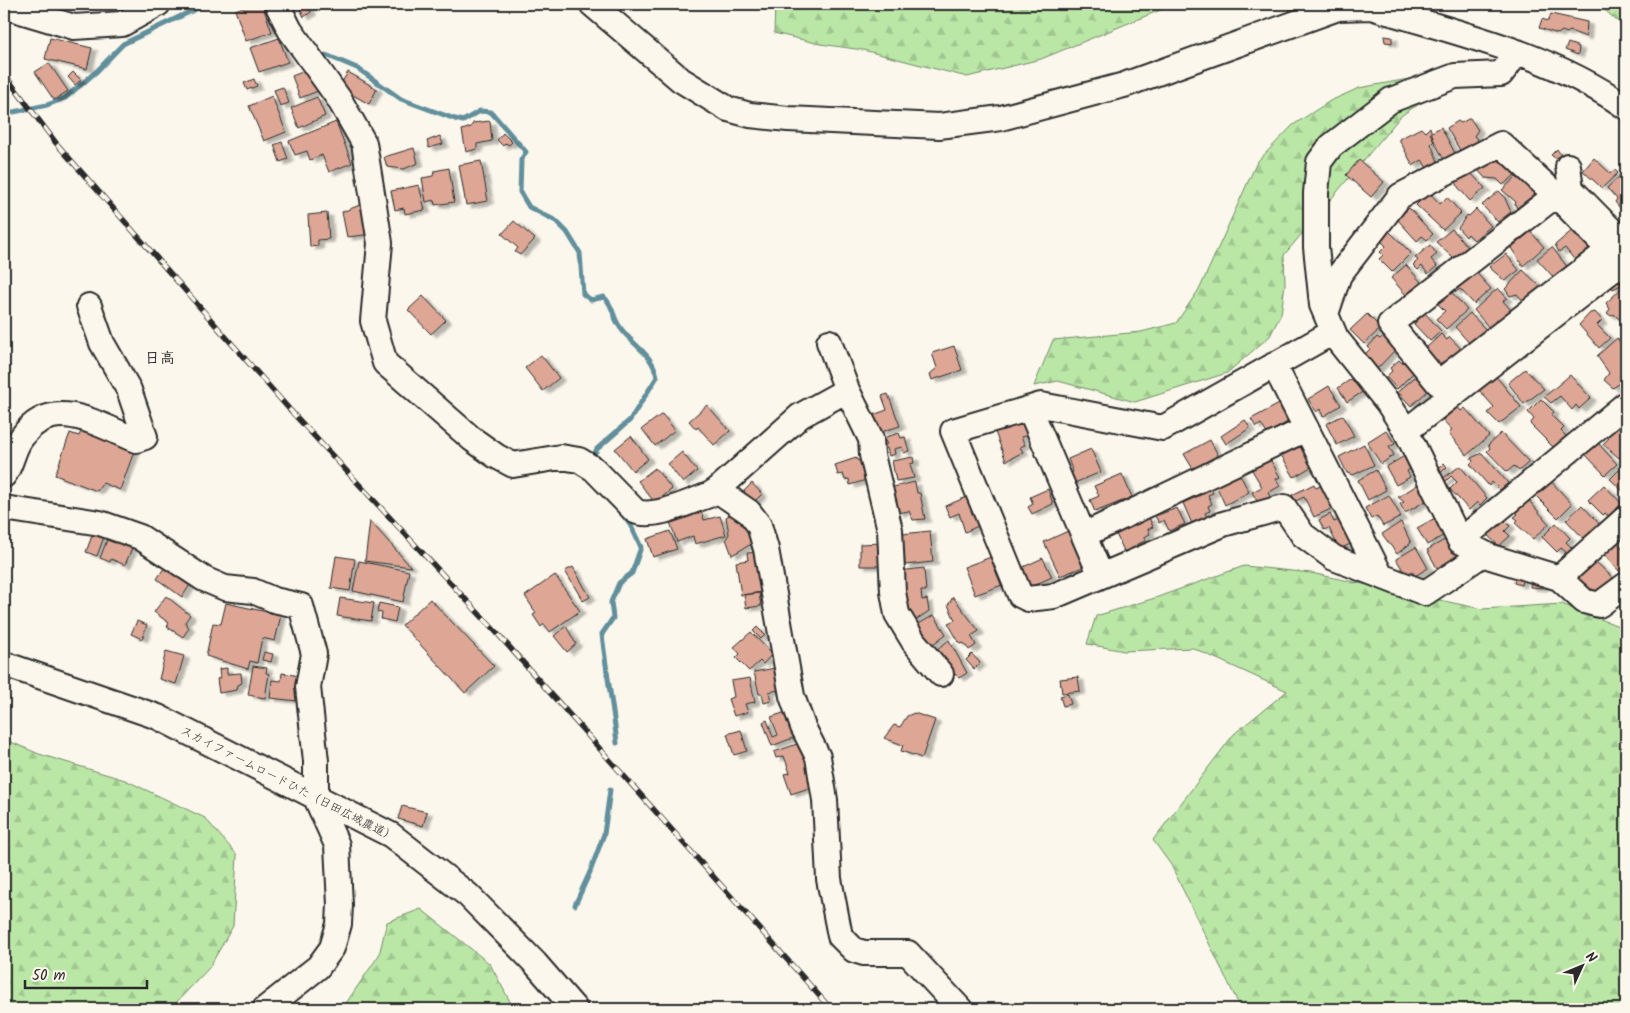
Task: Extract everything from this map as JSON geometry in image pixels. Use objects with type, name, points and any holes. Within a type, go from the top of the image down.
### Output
[{"type":"street","points":[[4,6],[74,27],[122,24],[158,4]]},
{"type":"street","points":[[277,4],[290,30],[339,99],[364,143],[380,243],[373,321],[385,363],[472,439],[496,456],[513,465],[561,456],[587,464],[629,506],[641,514],[664,511],[717,490],[800,416],[847,390]]},
{"type":"street","points":[[592,4],[680,80],[728,109],[750,115],[797,120],[939,126],[1001,118],[1124,85],[1338,8],[1359,6],[1371,7],[1518,52],[1600,88],[1626,107]]},
{"type":"street","points":[[1518,52],[1501,74],[1455,76],[1391,100],[1331,146],[1319,162],[1316,193],[1316,247],[1322,305],[1329,323],[1388,403],[1406,431],[1460,541],[1483,554],[1559,578],[1584,601],[1599,605],[1626,585]]},
{"type":"street","points":[[1483,554],[1425,593],[1334,558],[1304,535],[1284,507],[1223,524],[1054,596],[1028,599],[1020,595],[953,431],[1041,405],[1162,428],[1274,366],[1329,323],[1339,275],[1400,196],[1501,144],[1556,196],[1609,250],[1438,383],[1390,324],[1556,196]]},
{"type":"street","points":[[1568,166],[1571,189],[1626,245]]},
{"type":"street","points":[[1406,431],[1620,264],[1626,270]]},
{"type":"street","points":[[4,475],[20,438],[35,423],[52,415],[75,415],[136,440],[145,437],[130,390],[102,343],[89,306]]},
{"type":"street","points":[[829,342],[847,390],[871,439],[872,455],[890,530],[893,592],[897,614],[910,636],[940,674]]},
{"type":"street","points":[[1274,366],[1381,576]]},
{"type":"street","points":[[1460,541],[1626,404]]},
{"type":"street","points":[[1030,409],[1101,576]]},
{"type":"street","points":[[1084,536],[1306,429]]},
{"type":"street","points":[[717,490],[749,512],[758,525],[766,550],[792,696],[803,727],[818,757],[825,800],[829,879],[840,936],[854,950],[864,954],[908,952],[960,1009]]},
{"type":"street","points":[[4,508],[100,523],[140,537],[204,579],[225,588],[253,591],[274,600],[301,606],[314,654],[308,687],[316,761],[316,798],[337,845],[339,924],[332,948],[318,967],[265,1009]]},
{"type":"street","points":[[1559,578],[1626,518]]},
{"type":"street","name":"スカイファームロードひた（日田広域農道）","points":[[4,664],[158,717],[392,835],[468,895],[535,963],[575,1009]]},
{"type":"green space","points":[[775,4],[1175,4],[1041,59],[967,77],[863,50],[820,44],[774,33]]},
{"type":"green space","points":[[1598,4],[1626,4],[1626,29],[1625,28]]},
{"type":"green space","points":[[1447,72],[1447,88],[1400,117],[1284,255],[1285,284],[1281,314],[1270,336],[1227,373],[1135,402],[1058,381],[1034,386],[1053,340],[1141,332],[1176,323],[1200,288],[1257,162],[1293,125],[1330,101],[1359,88]]},
{"type":"green space","points":[[1244,566],[1311,573],[1482,609],[1562,604],[1626,629],[1626,1009],[1241,1009],[1171,865],[1153,840],[1234,734],[1287,691],[1193,648],[1124,651],[1087,644],[1096,616],[1155,598]]},
{"type":"green space","points":[[4,739],[39,754],[125,780],[205,818],[237,855],[233,926],[209,968],[170,1009],[4,1009]]},
{"type":"green space","points":[[421,909],[490,964],[514,1009],[342,1009],[379,955],[387,922]]},
{"type":"building","points":[[254,4],[262,4],[272,32],[246,41],[235,10]]},
{"type":"building","points":[[307,4],[311,12],[304,17],[299,7]]},
{"type":"building","points":[[1286,4],[1310,4],[1291,12]]},
{"type":"building","points":[[1551,14],[1587,22],[1586,37],[1570,31],[1567,33],[1562,31],[1558,34],[1539,28],[1542,19],[1548,21]]},
{"type":"building","points":[[1384,36],[1392,37],[1392,43],[1385,42]]},
{"type":"building","points":[[50,38],[92,48],[87,69],[45,59]]},
{"type":"building","points":[[279,38],[288,62],[259,72],[250,48]]},
{"type":"building","points":[[1568,43],[1579,47],[1578,55],[1565,50]]},
{"type":"building","points":[[49,63],[68,91],[54,100],[35,72]]},
{"type":"building","points":[[310,69],[318,91],[300,98],[292,76]]},
{"type":"building","points":[[73,72],[81,80],[75,85],[68,77]]},
{"type":"building","points":[[348,72],[377,89],[369,104],[339,87]]},
{"type":"building","points":[[254,79],[257,86],[247,90],[244,83]]},
{"type":"building","points":[[283,87],[289,103],[280,106],[274,90]]},
{"type":"building","points":[[272,96],[286,132],[264,141],[249,106]]},
{"type":"building","points":[[317,97],[325,116],[299,128],[291,108]]},
{"type":"building","points":[[1470,118],[1478,130],[1474,136],[1479,141],[1461,152],[1447,128],[1458,121],[1461,123]]},
{"type":"building","points":[[490,121],[492,141],[477,144],[477,149],[466,152],[462,130],[471,127],[473,123]]},
{"type":"building","points":[[336,122],[352,163],[329,172],[322,155],[310,160],[307,151],[295,155],[289,141]]},
{"type":"building","points":[[1430,127],[1434,141],[1431,144],[1439,164],[1427,168],[1422,160],[1413,166],[1399,139],[1421,128],[1425,132]]},
{"type":"building","points":[[1441,127],[1456,155],[1444,160],[1430,133]]},
{"type":"building","points":[[503,133],[512,142],[509,145],[506,143],[503,146],[497,140]]},
{"type":"building","points":[[440,136],[443,144],[429,148],[427,141]]},
{"type":"building","points":[[282,142],[288,159],[280,162],[274,145]]},
{"type":"building","points":[[414,148],[418,163],[404,169],[387,167],[384,157]]},
{"type":"building","points":[[1557,149],[1561,155],[1555,158],[1551,155]]},
{"type":"building","points":[[1491,157],[1496,161],[1500,157],[1519,172],[1503,185],[1497,179],[1485,178],[1477,169]]},
{"type":"building","points":[[1594,158],[1610,173],[1615,170],[1618,173],[1602,188],[1583,171]]},
{"type":"building","points":[[1359,160],[1384,182],[1371,197],[1346,175]]},
{"type":"building","points":[[481,161],[488,201],[466,205],[459,165]]},
{"type":"building","points":[[449,168],[454,202],[435,205],[434,200],[426,202],[422,178],[433,176],[434,171]]},
{"type":"building","points":[[1469,171],[1485,188],[1470,201],[1458,187],[1456,181],[1458,178],[1460,180]]},
{"type":"building","points":[[1620,176],[1626,183],[1626,202],[1620,208],[1615,202],[1617,199],[1607,188]]},
{"type":"building","points":[[1516,177],[1523,182],[1526,179],[1535,190],[1535,194],[1517,208],[1516,202],[1502,190]]},
{"type":"building","points":[[419,185],[425,210],[405,214],[404,208],[395,210],[391,191]]},
{"type":"building","points":[[1499,191],[1504,196],[1511,212],[1498,222],[1482,205]]},
{"type":"building","points":[[1429,192],[1440,204],[1447,197],[1461,213],[1443,230],[1416,205]]},
{"type":"building","points":[[360,205],[361,210],[366,210],[369,229],[365,235],[347,237],[342,212]]},
{"type":"building","points":[[1409,208],[1433,234],[1427,240],[1422,236],[1417,241],[1397,219]]},
{"type":"building","points":[[1476,209],[1491,226],[1474,240],[1468,234],[1466,237],[1458,228],[1467,215],[1469,216]]},
{"type":"building","points":[[327,213],[329,239],[318,240],[318,246],[310,247],[308,215]]},
{"type":"building","points":[[514,221],[535,239],[520,255],[515,252],[518,248],[502,234]]},
{"type":"building","points":[[1575,228],[1591,245],[1577,263],[1565,248],[1559,252],[1555,245]]},
{"type":"building","points":[[1452,229],[1468,247],[1453,258],[1436,242]]},
{"type":"building","points":[[1389,231],[1411,253],[1392,272],[1379,259],[1383,255],[1380,252],[1386,246],[1380,240]]},
{"type":"building","points":[[1530,231],[1544,247],[1523,266],[1511,248]]},
{"type":"building","points":[[1430,245],[1437,254],[1431,259],[1437,266],[1428,274],[1422,266],[1418,270],[1413,265],[1418,260],[1415,258]]},
{"type":"building","points":[[1552,247],[1568,268],[1556,280],[1537,259]]},
{"type":"building","points":[[1506,254],[1519,270],[1505,281],[1489,267]]},
{"type":"building","points":[[1406,265],[1421,282],[1406,295],[1391,278]]},
{"type":"building","points":[[1473,269],[1491,289],[1474,304],[1460,289],[1456,292],[1451,287]]},
{"type":"building","points":[[1523,270],[1542,288],[1524,302],[1517,294],[1510,296],[1505,289]]},
{"type":"building","points":[[1615,278],[1621,279],[1621,285],[1613,289],[1610,284]]},
{"type":"building","points":[[1626,284],[1626,326],[1614,314],[1611,316],[1607,313],[1610,309],[1606,303]]},
{"type":"building","points":[[1498,288],[1507,298],[1503,301],[1511,310],[1490,329],[1474,310]]},
{"type":"building","points":[[1449,289],[1467,310],[1446,329],[1436,319],[1445,311],[1435,301]]},
{"type":"building","points":[[423,296],[446,320],[431,334],[408,310]]},
{"type":"building","points":[[1595,312],[1602,320],[1597,325],[1610,338],[1599,348],[1579,325],[1590,313]]},
{"type":"building","points":[[1425,313],[1441,331],[1430,341],[1414,324]]},
{"type":"building","points":[[1470,313],[1487,331],[1471,345],[1455,327]]},
{"type":"building","points":[[1367,314],[1381,328],[1364,344],[1350,330]]},
{"type":"building","points":[[1441,334],[1447,340],[1450,337],[1462,350],[1443,368],[1425,349]]},
{"type":"building","points":[[1383,336],[1396,349],[1376,370],[1363,356],[1377,337],[1380,339]]},
{"type":"building","points":[[1617,338],[1626,350],[1626,379],[1613,388],[1604,380],[1609,373],[1597,356]]},
{"type":"building","points":[[954,346],[962,370],[932,380],[930,374],[937,368],[932,353]]},
{"type":"building","points":[[541,355],[559,378],[543,391],[525,368]]},
{"type":"building","points":[[1405,359],[1416,370],[1397,389],[1386,377],[1392,371],[1390,368],[1399,360],[1402,363]]},
{"type":"building","points":[[1525,369],[1544,389],[1524,404],[1508,383]]},
{"type":"building","points":[[1420,373],[1429,390],[1411,406],[1400,394],[1396,398],[1394,395]]},
{"type":"building","points":[[1495,375],[1521,407],[1499,424],[1488,413],[1494,407],[1478,389]]},
{"type":"building","points":[[1570,375],[1591,398],[1579,409],[1576,405],[1572,410],[1560,396],[1551,403],[1544,397]]},
{"type":"building","points":[[1354,377],[1364,391],[1347,402],[1338,388]]},
{"type":"building","points":[[1329,386],[1341,405],[1323,417],[1320,409],[1316,412],[1308,399]]},
{"type":"building","points":[[888,394],[900,426],[881,432],[880,429],[875,430],[870,416],[887,410],[882,396]]},
{"type":"building","points":[[1541,399],[1554,412],[1551,415],[1564,428],[1561,431],[1567,437],[1555,449],[1530,424],[1534,419],[1528,412]]},
{"type":"building","points":[[1281,403],[1291,420],[1267,434],[1261,424],[1256,427],[1251,419]]},
{"type":"building","points":[[707,405],[730,431],[714,445],[698,427],[696,429],[689,421]]},
{"type":"building","points":[[1458,407],[1461,411],[1465,408],[1489,436],[1467,455],[1449,434],[1452,430],[1443,420]]},
{"type":"building","points":[[662,414],[675,430],[655,446],[642,429]]},
{"type":"building","points":[[1343,415],[1354,436],[1337,445],[1326,424]]},
{"type":"building","points":[[1245,420],[1250,428],[1226,444],[1221,436]]},
{"type":"building","points":[[1621,420],[1626,428],[1626,451],[1619,458],[1603,444],[1609,438],[1603,434]]},
{"type":"building","points":[[1021,422],[1028,435],[1021,437],[1025,445],[1020,447],[1023,452],[1006,461],[995,432]]},
{"type":"building","points":[[82,429],[135,449],[120,490],[103,483],[97,491],[55,475],[70,433],[79,436]]},
{"type":"building","points":[[1386,430],[1395,444],[1389,447],[1394,455],[1381,464],[1367,442]]},
{"type":"building","points":[[899,433],[901,438],[905,437],[909,451],[904,453],[902,447],[894,449],[895,454],[889,456],[887,448],[883,449],[882,445],[887,444],[883,438]]},
{"type":"building","points":[[1501,433],[1529,462],[1519,471],[1514,466],[1507,472],[1487,451],[1490,448],[1488,445]]},
{"type":"building","points":[[631,436],[648,459],[633,471],[615,449]]},
{"type":"building","points":[[1210,440],[1218,455],[1193,469],[1184,454]]},
{"type":"building","points":[[1596,441],[1617,464],[1605,475],[1584,453]]},
{"type":"building","points":[[1296,444],[1306,447],[1316,464],[1294,477],[1280,453]]},
{"type":"building","points":[[1364,444],[1374,465],[1353,475],[1347,473],[1339,457]]},
{"type":"building","points":[[1091,449],[1101,472],[1072,484],[1068,474],[1073,472],[1068,459]]},
{"type":"building","points":[[682,452],[697,471],[683,483],[668,464]]},
{"type":"building","points":[[1482,453],[1508,483],[1500,490],[1492,482],[1489,486],[1470,464],[1473,461],[1471,458]]},
{"type":"building","points":[[1406,455],[1413,467],[1407,471],[1410,477],[1396,485],[1386,467]]},
{"type":"building","points":[[913,457],[914,463],[910,464],[914,478],[896,481],[892,461]]},
{"type":"building","points":[[856,458],[858,461],[865,459],[866,480],[850,485],[849,479],[845,480],[843,474],[838,475],[835,465]]},
{"type":"building","points":[[1270,459],[1280,477],[1276,479],[1280,486],[1268,493],[1272,500],[1260,507],[1252,492],[1262,487],[1252,470]]},
{"type":"building","points":[[1444,463],[1447,467],[1440,474],[1436,471]]},
{"type":"building","points":[[1460,466],[1487,498],[1480,505],[1477,502],[1469,510],[1450,489],[1457,482],[1451,476],[1444,483],[1442,479]]},
{"type":"building","points":[[655,468],[672,489],[655,503],[638,481]]},
{"type":"building","points":[[1626,468],[1626,494],[1610,479],[1619,470],[1622,472]]},
{"type":"building","points":[[1376,470],[1386,490],[1368,500],[1358,480]]},
{"type":"building","points":[[1238,471],[1249,492],[1225,505],[1215,483]]},
{"type":"building","points":[[1122,474],[1132,497],[1095,512],[1090,500],[1099,496],[1094,486]]},
{"type":"building","points":[[1549,479],[1572,504],[1558,518],[1533,493]]},
{"type":"building","points":[[915,482],[917,493],[920,493],[925,519],[913,520],[909,511],[898,513],[893,487]]},
{"type":"building","points":[[1422,482],[1431,498],[1405,513],[1400,504],[1404,502],[1398,497]]},
{"type":"building","points":[[752,483],[762,494],[751,505],[744,496],[746,494],[744,491]]},
{"type":"building","points":[[1314,484],[1316,488],[1325,484],[1337,506],[1314,517],[1304,497],[1296,501],[1292,495]]},
{"type":"building","points":[[1604,485],[1625,507],[1615,517],[1605,513],[1603,515],[1588,500]]},
{"type":"building","points":[[1211,486],[1213,493],[1208,495],[1212,504],[1208,506],[1210,511],[1205,513],[1207,517],[1192,524],[1183,503],[1203,494],[1202,490]]},
{"type":"building","points":[[1048,489],[1053,504],[1032,514],[1028,507],[1033,504],[1030,497]]},
{"type":"building","points":[[1389,495],[1401,517],[1383,526],[1377,516],[1371,519],[1365,508]]},
{"type":"building","points":[[1525,496],[1549,524],[1533,539],[1515,523],[1518,520],[1514,517],[1518,514],[1511,509]]},
{"type":"building","points":[[967,497],[978,526],[965,532],[959,513],[950,517],[945,506]]},
{"type":"building","points":[[1582,505],[1602,527],[1586,541],[1566,520]]},
{"type":"building","points":[[1177,508],[1185,524],[1169,531],[1164,520],[1159,523],[1155,516]]},
{"type":"building","points":[[701,511],[704,520],[720,516],[726,535],[695,544],[693,536],[677,542],[670,522]]},
{"type":"building","points":[[736,511],[755,542],[732,555],[726,539],[729,534],[726,517]]},
{"type":"building","points":[[1330,514],[1334,522],[1341,519],[1353,543],[1339,549],[1329,528],[1324,530],[1319,520]]},
{"type":"building","points":[[1149,517],[1153,527],[1148,529],[1150,534],[1144,537],[1145,541],[1136,545],[1138,548],[1125,553],[1115,532]]},
{"type":"building","points":[[1437,517],[1446,534],[1427,545],[1417,528]]},
{"type":"building","points":[[1502,518],[1510,526],[1505,531],[1510,536],[1499,546],[1486,534]]},
{"type":"building","points":[[370,521],[411,567],[365,561]]},
{"type":"building","points":[[1401,522],[1411,543],[1397,554],[1382,534]]},
{"type":"building","points":[[1556,523],[1570,538],[1566,542],[1576,552],[1565,563],[1560,558],[1566,552],[1561,548],[1557,552],[1542,537]]},
{"type":"building","points":[[670,531],[677,549],[653,557],[647,539]]},
{"type":"building","points":[[930,531],[933,562],[905,565],[902,534]]},
{"type":"building","points":[[1068,531],[1083,567],[1060,576],[1044,542]]},
{"type":"building","points":[[93,533],[104,537],[97,556],[86,552]]},
{"type":"building","points":[[1448,538],[1458,556],[1437,568],[1427,550]]},
{"type":"building","points":[[117,539],[127,543],[126,546],[132,548],[125,565],[111,559],[110,562],[100,558],[107,540],[115,543]]},
{"type":"building","points":[[1617,542],[1626,552],[1626,564],[1619,571],[1604,554]]},
{"type":"building","points":[[881,543],[882,566],[860,566],[860,544]]},
{"type":"building","points":[[1416,547],[1428,568],[1415,576],[1412,571],[1406,575],[1396,559]]},
{"type":"building","points":[[759,552],[762,592],[741,595],[736,562],[748,560],[747,553]]},
{"type":"building","points":[[336,556],[355,559],[350,591],[331,588]]},
{"type":"building","points":[[991,557],[1002,585],[975,595],[964,567]]},
{"type":"building","points":[[1043,558],[1052,577],[1030,587],[1021,568]]},
{"type":"building","points":[[1594,560],[1615,580],[1602,593],[1598,589],[1592,595],[1576,579]]},
{"type":"building","points":[[359,561],[409,571],[403,602],[353,591]]},
{"type":"building","points":[[573,567],[590,597],[583,601],[565,571]]},
{"type":"building","points":[[164,568],[190,585],[182,597],[157,579]]},
{"type":"building","points":[[924,568],[926,591],[921,591],[922,600],[927,599],[929,611],[910,624],[899,571]]},
{"type":"building","points":[[1516,574],[1523,576],[1521,585],[1514,583]]},
{"type":"building","points":[[555,575],[580,611],[550,632],[544,624],[541,627],[533,615],[536,613],[525,596]]},
{"type":"building","points":[[1531,578],[1543,579],[1542,588],[1530,587]]},
{"type":"building","points":[[759,593],[761,606],[746,608],[744,595]]},
{"type":"building","points":[[166,596],[190,615],[185,622],[189,628],[183,637],[167,627],[169,623],[154,612]]},
{"type":"building","points":[[953,597],[979,631],[971,636],[976,645],[969,650],[964,643],[960,644],[948,623],[955,620],[948,605]]},
{"type":"building","points":[[340,598],[374,603],[371,621],[337,616]]},
{"type":"building","points":[[430,599],[494,666],[465,693],[402,625]]},
{"type":"building","points":[[226,603],[281,615],[275,641],[262,638],[257,663],[250,661],[248,669],[206,656],[213,623],[221,624]]},
{"type":"building","points":[[379,603],[398,607],[395,622],[381,619],[382,613],[377,612]]},
{"type":"building","points":[[934,615],[946,634],[928,648],[917,625]]},
{"type":"building","points":[[137,621],[147,625],[142,639],[131,634]]},
{"type":"building","points":[[566,626],[576,644],[567,652],[554,636]]},
{"type":"building","points":[[757,627],[765,635],[761,639],[753,631]]},
{"type":"building","points":[[751,632],[772,654],[763,664],[760,661],[749,671],[736,658],[740,654],[734,647]]},
{"type":"building","points":[[949,640],[967,673],[959,678],[933,652]]},
{"type":"building","points":[[166,651],[184,656],[176,684],[159,679]]},
{"type":"building","points":[[264,652],[273,654],[271,662],[262,660]]},
{"type":"building","points":[[972,654],[980,663],[974,669],[966,660]]},
{"type":"building","points":[[253,666],[267,668],[266,673],[269,674],[265,698],[248,695]]},
{"type":"building","points":[[227,668],[227,674],[241,673],[242,683],[238,685],[237,690],[219,693],[217,679],[220,678],[219,669]]},
{"type":"building","points":[[775,668],[779,690],[769,692],[771,701],[764,703],[762,694],[759,694],[754,672]]},
{"type":"building","points":[[282,673],[300,676],[297,701],[270,698],[272,680],[281,681]]},
{"type":"building","points":[[1078,677],[1080,691],[1062,693],[1060,679]]},
{"type":"building","points":[[750,678],[755,702],[745,704],[748,712],[734,716],[728,699],[734,697],[731,681]]},
{"type":"building","points":[[1068,694],[1071,704],[1063,706],[1060,696]]},
{"type":"building","points":[[789,711],[798,736],[772,746],[763,722],[767,720],[773,737],[778,735],[771,717]]},
{"type":"building","points":[[914,713],[935,720],[922,758],[901,751],[903,745],[884,738],[894,725],[900,727],[907,716]]},
{"type":"building","points":[[741,730],[747,751],[734,755],[727,734]]},
{"type":"building","points":[[800,743],[815,786],[791,794],[784,774],[790,773],[784,756],[776,758],[774,752]]},
{"type":"building","points":[[402,806],[427,812],[423,826],[398,819]]},
{"type":"waterway","points":[[4,114],[47,105],[65,98],[97,71],[123,44],[206,4]]},
{"type":"waterway","points":[[326,55],[357,68],[401,99],[455,119],[463,121],[480,111],[491,112],[526,152],[521,160],[520,192],[529,207],[556,221],[567,232],[580,253],[583,294],[591,300],[604,297],[607,300],[618,324],[651,361],[657,377],[630,420],[597,449],[591,460]]},
{"type":"waterway","points":[[617,743],[602,634],[613,618],[611,602],[619,583],[632,573],[641,547],[631,526],[620,511]]},
{"type":"waterway","points":[[575,905],[604,834],[610,790]]},
{"type":"railway","points":[[4,74],[56,143],[290,410],[496,632],[831,1009]]},
{"type":"district","name":"日高","points":[[160,359]]}]
